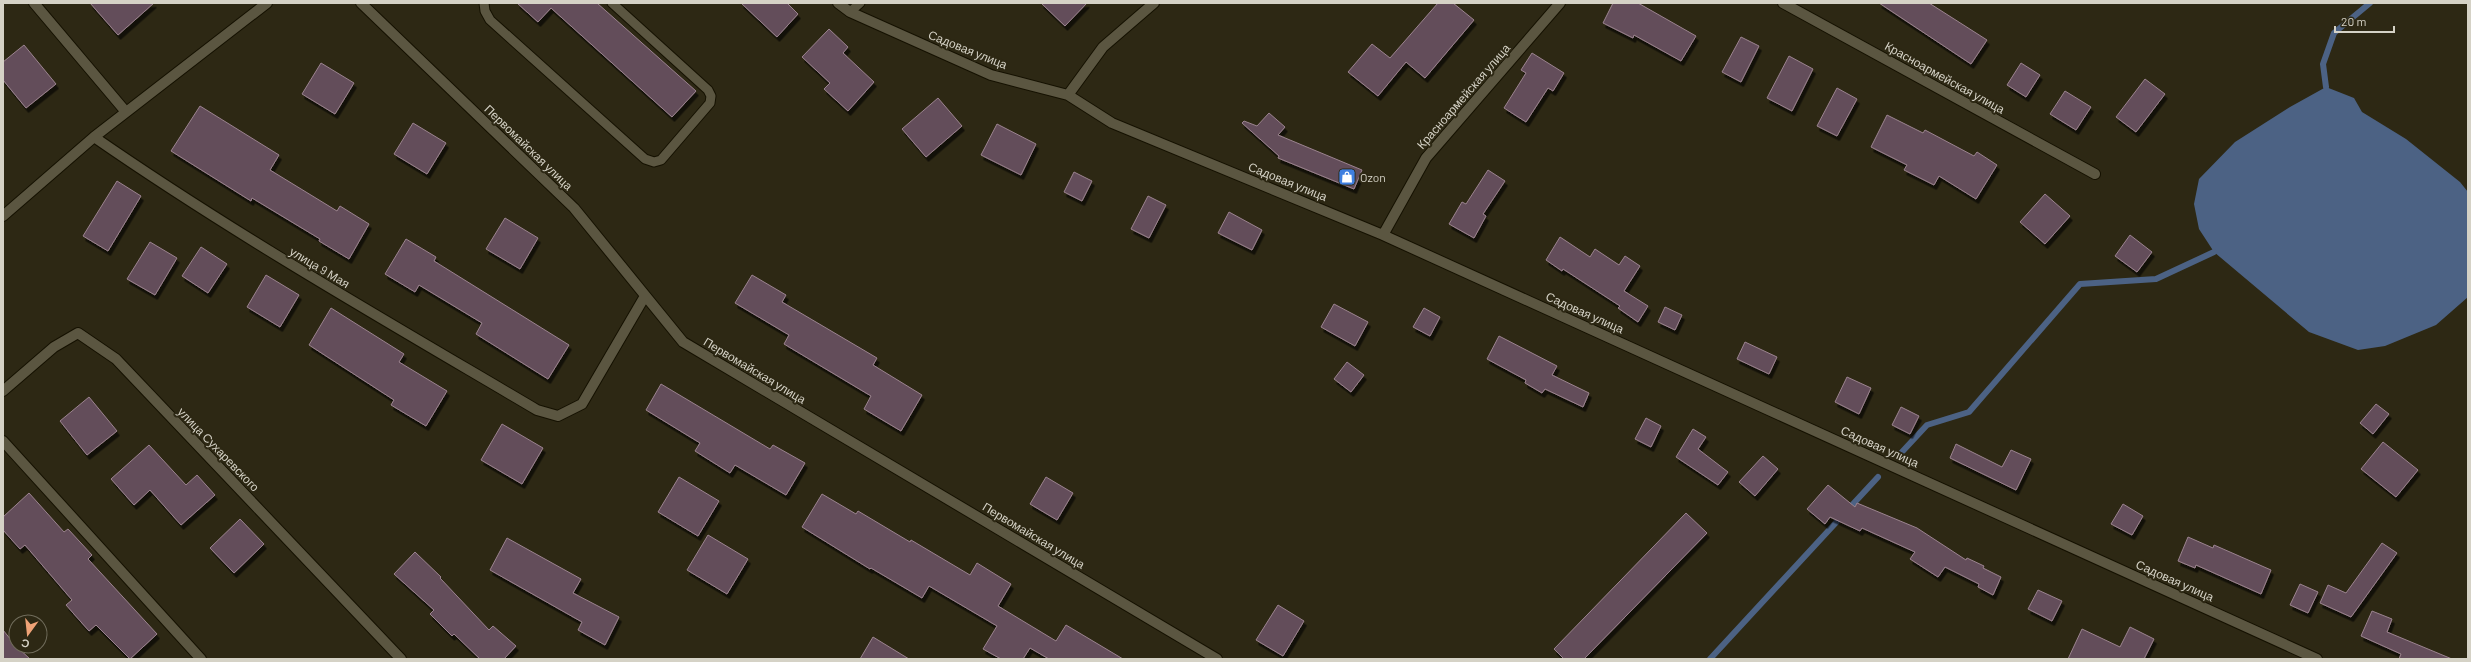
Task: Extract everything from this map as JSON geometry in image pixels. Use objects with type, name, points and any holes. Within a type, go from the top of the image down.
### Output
[{"type":"street","points":[[34,3],[126,112]]},
{"type":"street","points":[[3,216],[94,137],[267,3]]},
{"type":"street","name":"Первомайская улица","points":[[361,3],[574,208],[683,342],[1217,659]]},
{"type":"street","name":"Садовая улица","points":[[838,3],[850,12],[991,75],[1068,95],[1112,123],[1384,235],[2317,659]]},
{"type":"street","points":[[1068,95],[1102,47],[1154,3]]},
{"type":"street","name":"Красноармейская улица","points":[[1384,235],[1426,158],[1560,3]]},
{"type":"street","name":"Красноармейская улица","points":[[1783,3],[2095,174]]},
{"type":"street","name":"улица 9 Мая","points":[[94,137],[159,182],[275,255],[537,410],[558,416],[582,404],[645,296]]},
{"type":"street","name":"улица Сухаревского","points":[[3,391],[54,347],[78,333],[116,359],[401,659]]},
{"type":"street","points":[[3,441],[201,659]]},
{"type":"lane","points":[[484,3],[485,11],[490,20],[639,153],[654,162],[661,160],[710,103],[711,96],[708,90],[612,3]]},
{"type":"lane","points":[[850,12],[860,3]]},
{"type":"water","points":[[2326,87],[2354,98],[2362,112],[2406,139],[2460,182],[2468,192],[2468,297],[2436,325],[2385,346],[2358,350],[2309,332],[2214,252],[2199,229],[2194,204],[2199,179],[2235,142],[2290,107]]},
{"type":"building","points":[[90,3],[154,3],[118,35]]},
{"type":"building","points":[[517,3],[597,3],[696,91],[672,117],[551,8],[538,22]]},
{"type":"building","points":[[741,3],[787,3],[798,14],[777,37]]},
{"type":"building","points":[[1041,3],[1087,3],[1065,26]]},
{"type":"building","points":[[1438,3],[1453,3],[1474,20],[1425,78],[1406,62],[1378,96],[1348,72],[1372,44],[1390,58]]},
{"type":"building","points":[[1613,3],[1638,3],[1696,36],[1681,61],[1634,35],[1633,38],[1603,23]]},
{"type":"building","points":[[1879,3],[1929,3],[1987,40],[1971,64]]},
{"type":"building","points":[[829,29],[848,47],[843,53],[874,82],[848,111],[824,89],[830,83],[802,57]]},
{"type":"building","points":[[1741,37],[1759,46],[1741,82],[1722,72]]},
{"type":"building","points":[[24,45],[56,84],[26,108],[3,80],[3,62]]},
{"type":"building","points":[[1532,53],[1564,73],[1553,91],[1548,88],[1526,122],[1504,108],[1526,73],[1521,70]]},
{"type":"building","points":[[1789,56],[1813,69],[1792,111],[1767,98]]},
{"type":"building","points":[[321,63],[354,83],[335,114],[302,94]]},
{"type":"building","points":[[2021,63],[2040,75],[2026,97],[2007,85]]},
{"type":"building","points":[[2145,79],[2165,94],[2136,132],[2116,117]]},
{"type":"building","points":[[1837,88],[1857,99],[1837,136],[1817,126]]},
{"type":"building","points":[[2065,91],[2091,107],[2076,130],[2050,114]]},
{"type":"building","points":[[938,98],[962,126],[926,157],[902,129]]},
{"type":"building","points":[[200,106],[279,155],[270,170],[337,211],[340,206],[369,224],[349,259],[319,241],[320,239],[252,198],[251,201],[171,151]]},
{"type":"building","points":[[1269,113],[1285,127],[1278,135],[1362,170],[1354,189],[1278,158],[1279,156],[1242,123],[1244,121],[1257,126]]},
{"type":"building","points":[[1887,115],[1923,133],[1925,130],[1974,156],[1977,152],[1997,165],[1976,199],[1939,176],[1934,185],[1904,170],[1907,165],[1871,147]]},
{"type":"building","points":[[413,123],[446,143],[427,174],[394,154]]},
{"type":"building","points":[[997,124],[1036,144],[1021,175],[981,155]]},
{"type":"building","points":[[1488,170],[1505,181],[1483,214],[1486,216],[1474,238],[1449,224],[1462,202],[1466,204]]},
{"type":"building","points":[[1074,172],[1092,181],[1082,201],[1064,192]]},
{"type":"building","points":[[117,181],[141,196],[108,251],[83,236]]},
{"type":"building","points":[[2045,194],[2070,216],[2045,244],[2020,222]]},
{"type":"building","points":[[1148,196],[1166,205],[1149,238],[1131,229]]},
{"type":"building","points":[[1229,212],[1262,230],[1252,250],[1218,233]]},
{"type":"building","points":[[505,218],[538,238],[520,269],[486,249]]},
{"type":"building","points":[[2130,235],[2152,252],[2137,272],[2115,256]]},
{"type":"building","points":[[1560,237],[1590,257],[1595,249],[1619,265],[1625,256],[1640,266],[1624,291],[1648,306],[1638,322],[1618,308],[1620,306],[1563,269],[1562,271],[1546,260]]},
{"type":"building","points":[[406,239],[436,257],[434,261],[569,345],[548,379],[476,334],[482,323],[419,285],[415,292],[385,274]]},
{"type":"building","points":[[150,242],[177,258],[155,295],[127,279]]},
{"type":"building","points":[[201,247],[227,264],[208,293],[182,276]]},
{"type":"building","points":[[266,275],[299,295],[280,327],[247,307]]},
{"type":"building","points":[[752,275],[786,295],[782,302],[877,358],[873,365],[922,395],[901,431],[864,409],[871,396],[784,344],[789,335],[735,303]]},
{"type":"building","points":[[1334,304],[1368,322],[1355,346],[1321,327]]},
{"type":"building","points":[[1665,307],[1682,315],[1675,330],[1658,322]]},
{"type":"building","points":[[331,308],[404,354],[399,362],[447,391],[426,426],[391,405],[394,400],[309,345]]},
{"type":"building","points":[[1424,308],[1440,317],[1430,336],[1413,327]]},
{"type":"building","points":[[1499,336],[1557,366],[1552,375],[1589,393],[1583,407],[1545,389],[1542,393],[1525,383],[1526,380],[1487,359]]},
{"type":"building","points":[[1745,342],[1777,357],[1769,374],[1737,359]]},
{"type":"building","points":[[1347,362],[1364,375],[1351,392],[1334,379]]},
{"type":"building","points":[[1847,377],[1871,388],[1859,414],[1835,402]]},
{"type":"building","points":[[661,384],[770,449],[773,445],[805,463],[786,495],[735,465],[730,473],[695,451],[700,443],[646,410]]},
{"type":"building","points":[[89,397],[117,431],[87,455],[60,421]]},
{"type":"building","points":[[2376,404],[2389,414],[2373,434],[2360,423]]},
{"type":"building","points":[[1901,407],[1919,416],[1910,434],[1892,425]]},
{"type":"building","points":[[1646,418],[1661,426],[1651,447],[1635,439]]},
{"type":"building","points":[[502,424],[543,448],[522,484],[481,460]]},
{"type":"building","points":[[1693,429],[1706,437],[1698,449],[1728,472],[1718,485],[1676,457]]},
{"type":"building","points":[[2383,442],[2418,470],[2396,497],[2361,469]]},
{"type":"building","points":[[1956,444],[2002,467],[2011,450],[2031,459],[2016,490],[1950,458]]},
{"type":"building","points":[[149,445],[186,485],[197,475],[215,495],[181,525],[150,490],[134,505],[111,479]]},
{"type":"building","points":[[1763,456],[1778,469],[1755,496],[1739,482]]},
{"type":"building","points":[[679,477],[719,501],[698,536],[658,512]]},
{"type":"building","points":[[1046,477],[1073,493],[1057,520],[1030,504]]},
{"type":"building","points":[[1828,485],[1855,507],[1857,503],[1917,528],[1966,560],[1967,558],[1984,566],[1983,568],[2001,577],[1993,595],[1978,587],[1979,584],[1945,567],[1938,577],[1910,559],[1915,552],[1862,528],[1860,531],[1830,517],[1825,524],[1807,509]]},
{"type":"building","points":[[29,493],[64,532],[68,529],[92,555],[88,559],[157,634],[130,659],[96,625],[89,631],[66,605],[72,600],[25,545],[20,549],[3,530],[3,517]]},
{"type":"building","points":[[822,494],[856,514],[858,511],[910,542],[911,540],[970,575],[977,563],[1011,584],[998,606],[1056,641],[1066,625],[1123,659],[1049,659],[1030,648],[1023,659],[1001,659],[983,649],[997,626],[929,586],[922,598],[871,568],[870,569],[802,527]]},
{"type":"building","points":[[2123,504],[2143,516],[2132,535],[2111,524]]},
{"type":"building","points":[[1686,513],[1707,533],[1584,659],[1564,659],[1554,649]]},
{"type":"building","points":[[240,519],[264,544],[234,573],[210,548]]},
{"type":"building","points":[[708,535],[748,559],[727,594],[687,570]]},
{"type":"building","points":[[2188,537],[2213,548],[2214,545],[2271,570],[2261,594],[2196,565],[2195,568],[2178,561]]},
{"type":"building","points":[[507,538],[581,579],[573,593],[619,617],[605,645],[578,630],[582,622],[490,570]]},
{"type":"building","points":[[2382,543],[2397,553],[2351,617],[2320,603],[2328,585],[2346,593]]},
{"type":"building","points":[[415,552],[441,577],[440,578],[489,630],[493,626],[516,646],[504,659],[480,659],[454,634],[452,636],[430,614],[434,610],[394,574]]},
{"type":"building","points":[[2300,584],[2318,592],[2308,613],[2290,605]]},
{"type":"building","points":[[2038,590],[2062,601],[2052,621],[2028,609]]},
{"type":"building","points":[[1278,605],[1304,621],[1283,656],[1256,640]]},
{"type":"building","points":[[2372,611],[2392,619],[2387,632],[2452,659],[2399,659],[2401,654],[2361,636]]},
{"type":"building","points":[[2130,627],[2154,639],[2144,659],[2068,659],[2082,629],[2120,647]]},
{"type":"building","points":[[3,630],[8,636],[8,654],[25,654],[30,659],[3,659]]},
{"type":"building","points":[[873,637],[909,659],[860,659]]},
{"type":"waterway","points":[[2326,87],[2323,64],[2334,33],[2370,3]]},
{"type":"waterway","points":[[1901,453],[1927,425],[1969,412],[2080,284],[2156,279],[2214,252]]},
{"type":"waterway","points":[[1710,659],[1878,477]]},
{"type":"place","name":"Ozon","points":[[1347,177]]}]
